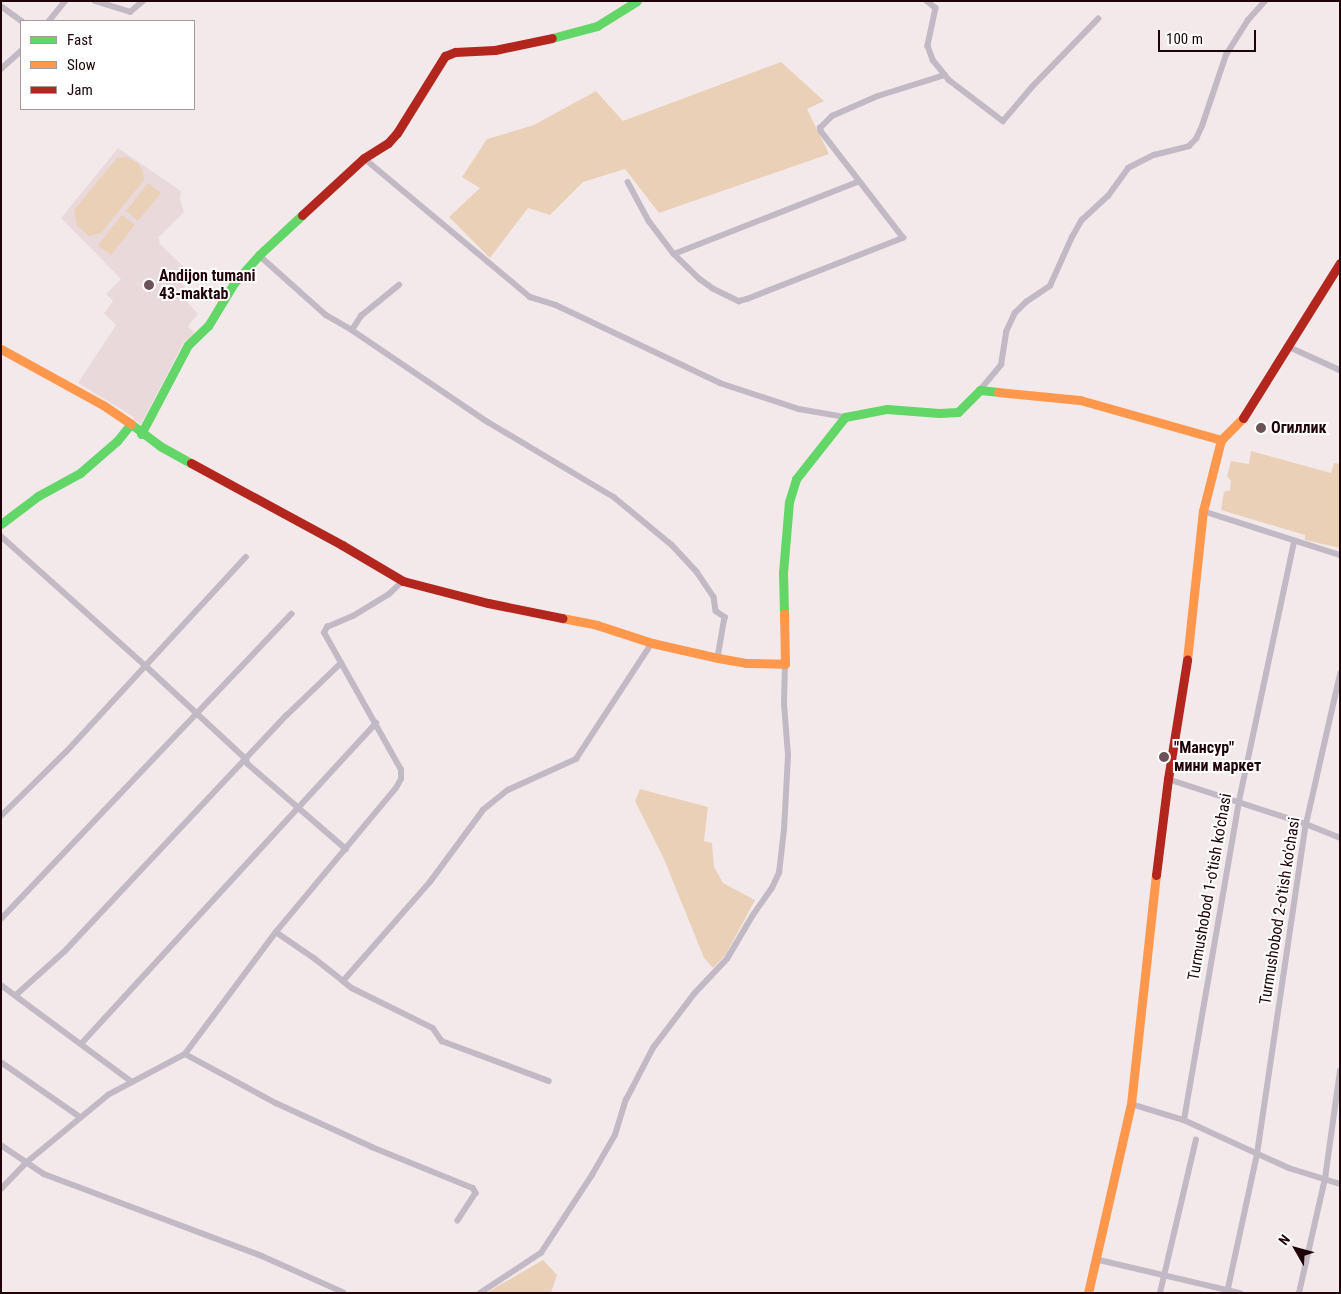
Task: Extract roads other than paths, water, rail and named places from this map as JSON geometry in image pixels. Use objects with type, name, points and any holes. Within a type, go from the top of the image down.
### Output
[{"type":"street","points":[[50,20],[65,1]]},
{"type":"street","points":[[95,1],[130,12],[143,1]]},
{"type":"street","points":[[141,434],[188,345],[208,326],[229,290],[259,255],[364,158],[388,143],[397,133],[445,56],[455,52],[495,50],[572,34],[597,26],[638,1]]},
{"type":"street","points":[[927,1],[936,8],[928,46],[933,60],[945,75],[1003,121],[1032,87],[1098,19]]},
{"type":"street","points":[[364,158],[530,297],[556,305],[720,383],[799,409],[845,417],[887,409],[958,412],[1001,365],[1006,332],[1015,314],[1026,302],[1050,286],[1072,237],[1082,220],[1108,196],[1128,168],[1154,155],[1189,146],[1196,139],[1226,55],[1248,20],[1265,1]]},
{"type":"street","points":[[1,6],[21,20]]},
{"type":"street","points":[[1,69],[20,52]]},
{"type":"street","points":[[628,182],[649,221],[674,254],[700,279],[740,301],[903,238],[820,132],[822,123],[832,116],[878,96],[945,75]]},
{"type":"street","points":[[674,254],[858,182]]},
{"type":"street","points":[[259,255],[326,315],[352,330],[488,422],[614,497],[672,545],[697,572],[714,597],[716,611],[725,617],[718,658]]},
{"type":"street","points":[[1088,1293],[1131,1104],[1148,942],[1168,779],[1186,670],[1203,511],[1221,440],[1244,417],[1340,263]]},
{"type":"street","points":[[352,330],[361,316],[400,285]]},
{"type":"street","points":[[1288,346],[1340,370]]},
{"type":"street","points":[[1,349],[103,405],[131,424],[141,434],[282,514],[342,545],[403,581],[488,603],[597,625],[652,643],[718,658],[746,664],[785,664]]},
{"type":"street","points":[[980,390],[1080,400],[1221,440]]},
{"type":"street","points":[[480,1293],[541,1253],[592,1175],[615,1135],[626,1100],[653,1048],[694,994],[727,959],[753,914],[772,888],[779,873],[788,755],[784,704],[784,573],[789,502],[796,479],[827,436],[845,417]]},
{"type":"street","points":[[1,524],[38,496],[80,473],[117,441],[131,424]]},
{"type":"street","points":[[1203,511],[1256,527],[1294,542],[1340,555]]},
{"type":"street","points":[[1,536],[146,666],[246,759],[248,764],[346,849]]},
{"type":"street","name":"Turmushobod 1-o'tish ko'chasi","points":[[1184,1120],[1239,801],[1294,542]]},
{"type":"street","points":[[1,816],[66,752],[246,557]]},
{"type":"street","points":[[1,1189],[27,1162],[108,1095],[185,1054],[276,932],[396,788],[401,779],[401,770],[376,723],[326,640],[325,629],[353,616],[389,594],[403,581]]},
{"type":"street","points":[[1,918],[291,614]]},
{"type":"street","points":[[343,981],[430,882],[483,810],[508,790],[576,759],[652,643]]},
{"type":"street","points":[[16,995],[65,951],[286,716],[340,664]]},
{"type":"street","name":"Turmushobod 2-o'tish ko'chasi","points":[[1228,1291],[1257,1154],[1306,824],[1340,674]]},
{"type":"street","points":[[81,1044],[376,723]]},
{"type":"street","points":[[1168,779],[1239,801],[1340,838]]},
{"type":"street","points":[[276,932],[314,958],[352,988],[433,1028],[442,1041],[549,1081]]},
{"type":"street","points":[[1,984],[132,1082]]},
{"type":"street","points":[[185,1054],[276,1103],[372,1147],[473,1188],[476,1193],[458,1221]]},
{"type":"street","points":[[1,1062],[80,1117]]},
{"type":"street","points":[[1299,1293],[1325,1179],[1340,1071]]},
{"type":"street","points":[[1131,1104],[1184,1120],[1289,1168],[1340,1184]]},
{"type":"street","points":[[1160,1293],[1196,1140]]},
{"type":"street","points":[[1,1145],[44,1174],[262,1256],[343,1292]]},
{"type":"street","points":[[1095,1259],[1240,1293]]},
{"type":"place","name":"Andijon tumani 43-maktab","points":[[149,285]]},
{"type":"place","name":"Огиллик","points":[[1261,428]]},
{"type":"place","name":"\"Мансур\" мини маркет","points":[[1164,757]]}]
